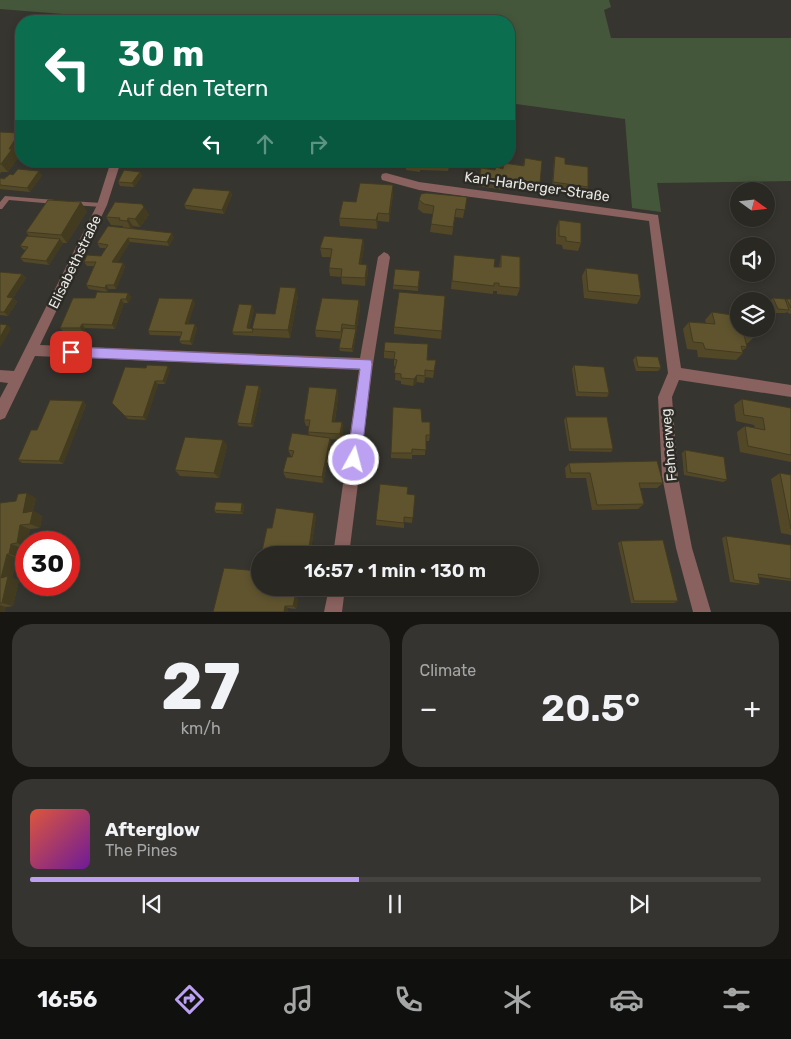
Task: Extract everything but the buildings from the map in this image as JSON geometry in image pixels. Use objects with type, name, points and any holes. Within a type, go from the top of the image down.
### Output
[{"type":"street","name":"Elisabethstraße","points":[[0,413],[102,205],[114,167]]},
{"type":"street","name":"Karl-Harberger-Straße","points":[[386,177],[418,186],[654,218],[675,373]]},
{"type":"street","points":[[342,546],[366,364],[384,257]]},
{"type":"street","points":[[32,350],[366,364]]},
{"type":"street","points":[[675,373],[791,391]]},
{"type":"street","name":"Fehnerweg","points":[[675,373],[665,397],[670,476],[684,548],[702,612]]},
{"type":"street","points":[[0,376],[18,377]]},
{"type":"street","points":[[333,612],[336,596]]},
{"type":"lane","points":[[0,207],[7,198],[102,205]]},
{"type":"green space","points":[[0,0],[609,0],[611,7],[604,10],[611,38],[791,38],[791,181],[657,183],[661,212],[632,208],[625,119],[515,104],[515,15],[76,15],[0,9]]},
{"type":"route","points":[[71,352],[366,364],[354,460]]}]
